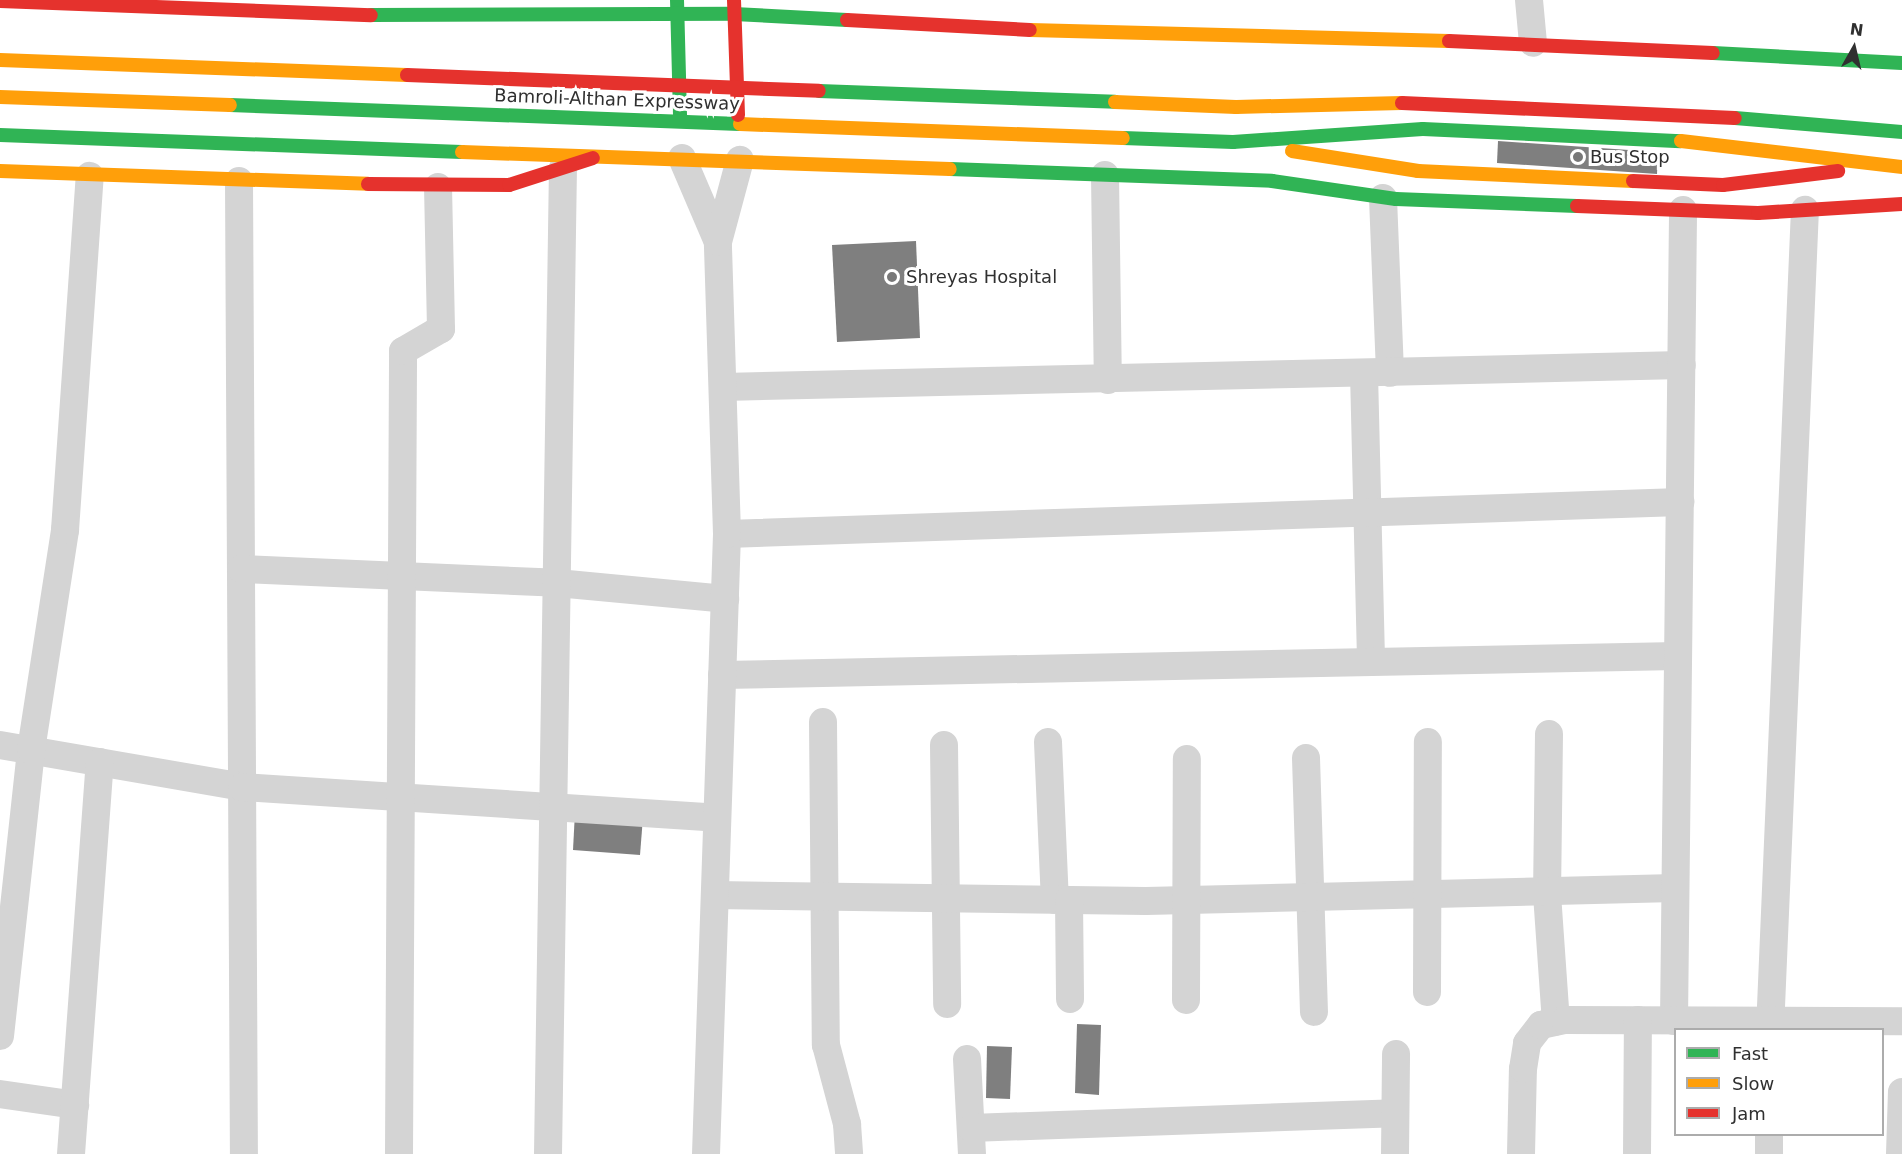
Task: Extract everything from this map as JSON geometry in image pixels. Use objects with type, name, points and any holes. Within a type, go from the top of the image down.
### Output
[{"type":"main road","points":[[734,0],[740,160]]},
{"type":"main road","points":[[0,1],[306,15],[677,7],[734,14],[1071,32],[1533,43],[1902,63]]},
{"type":"main road","points":[[677,7],[682,158]]},
{"type":"main road","points":[[0,60],[680,84],[1236,107],[1422,102],[1704,115],[1902,132]]},
{"type":"main road","name":"Bamroli-Althan Expressway","points":[[0,97],[1233,142]]},
{"type":"main road","points":[[1233,142],[1423,129],[1712,142],[1902,167]]},
{"type":"main road","points":[[0,135],[1272,181],[1383,198],[1683,210],[1805,210],[1902,204]]},
{"type":"main road","points":[[1233,142],[1418,171],[1723,185],[1884,166]]},
{"type":"main road","points":[[0,171],[438,187],[509,185],[600,156]]},
{"type":"street","points":[[1530,0],[1533,43]]},
{"type":"street","points":[[682,158],[718,242]]},
{"type":"street","points":[[705,1154],[716,895],[727,534],[718,242],[740,160]]},
{"type":"street","points":[[548,1154],[563,168]]},
{"type":"street","points":[[1105,175],[1108,380]]},
{"type":"street","points":[[0,1036],[31,750],[65,530],[90,176]]},
{"type":"street","points":[[239,181],[244,1154]]},
{"type":"street","points":[[399,1154],[403,351],[441,329],[438,187]]},
{"type":"street","points":[[1371,662],[1365,512],[1377,373],[1383,198]]},
{"type":"street","points":[[1674,1021],[1683,210]]},
{"type":"street","points":[[1770,1025],[1805,210]]},
{"type":"street","points":[[723,387],[1108,380],[1682,365]]},
{"type":"street","points":[[727,534],[1680,502]]},
{"type":"street","points":[[241,569],[557,583],[725,598]]},
{"type":"street","points":[[722,675],[1678,656]]},
{"type":"street","points":[[823,722],[826,1045],[847,1124],[849,1154]]},
{"type":"street","points":[[1550,734],[1547,894],[1556,1022]]},
{"type":"street","points":[[1048,742],[1070,999]]},
{"type":"street","points":[[1427,992],[1428,742]]},
{"type":"street","points":[[0,745],[242,787],[717,818]]},
{"type":"street","points":[[944,745],[947,1004]]},
{"type":"street","points":[[1306,758],[1306,896],[1314,1012]]},
{"type":"street","points":[[1186,1000],[1187,759]]},
{"type":"street","points":[[71,1154],[100,762]]},
{"type":"street","points":[[716,895],[1186,900],[1306,896],[1547,894],[1676,888]]},
{"type":"street","points":[[1521,1154],[1527,1043],[1541,1025],[1556,1022],[1638,1020],[1770,1025],[1902,1021]]},
{"type":"street","points":[[1637,1154],[1638,1020]]},
{"type":"street","points":[[1395,1154],[1396,1054]]},
{"type":"street","points":[[967,1059],[972,1141],[1395,1113]]},
{"type":"street","points":[[1900,1154],[1902,1092]]},
{"type":"street","points":[[0,1095],[75,1105]]},
{"type":"street","points":[[1769,1136],[1769,1154]]},
{"type":"building","points":[[1498,141],[1658,152],[1657,174],[1497,163]]},
{"type":"building","points":[[916,241],[920,338],[837,342],[832,245]]},
{"type":"building","points":[[575,812],[643,817],[640,855],[573,850]]},
{"type":"building","points":[[1077,1024],[1101,1025],[1099,1095],[1075,1093]]},
{"type":"building","points":[[987,1046],[1012,1047],[1010,1099],[986,1098]]},
{"type":"traffic: fast","points":[[677,0],[680,115]]},
{"type":"traffic: fast","points":[[371,15],[734,14],[847,20]]},
{"type":"traffic: fast","points":[[1713,53],[1902,63]]},
{"type":"traffic: fast","points":[[819,91],[1115,102]]},
{"type":"traffic: fast","points":[[230,105],[740,124]]},
{"type":"traffic: fast","points":[[1735,118],[1902,132]]},
{"type":"traffic: fast","points":[[1123,138],[1233,142],[1423,129],[1681,141]]},
{"type":"traffic: fast","points":[[0,135],[462,152]]},
{"type":"traffic: fast","points":[[950,169],[1272,181],[1396,199],[1577,206]]},
{"type":"traffic: slow","points":[[1030,30],[1449,41]]},
{"type":"traffic: slow","points":[[0,60],[407,75]]},
{"type":"traffic: slow","points":[[0,97],[230,105]]},
{"type":"traffic: slow","points":[[1115,102],[1236,107],[1402,103]]},
{"type":"traffic: slow","points":[[740,124],[1123,138]]},
{"type":"traffic: slow","points":[[1681,141],[1902,167]]},
{"type":"traffic: slow","points":[[1292,151],[1418,171],[1633,181]]},
{"type":"traffic: slow","points":[[462,152],[950,169]]},
{"type":"traffic: slow","points":[[0,171],[368,184]]},
{"type":"traffic: jam","points":[[734,0],[738,115]]},
{"type":"traffic: jam","points":[[0,1],[371,15]]},
{"type":"traffic: jam","points":[[847,20],[1030,30]]},
{"type":"traffic: jam","points":[[1449,41],[1713,53]]},
{"type":"traffic: jam","points":[[407,75],[819,91]]},
{"type":"traffic: jam","points":[[1402,103],[1735,118]]},
{"type":"traffic: jam","points":[[368,184],[509,185],[593,158]]},
{"type":"traffic: jam","points":[[1633,181],[1723,185],[1838,171]]},
{"type":"traffic: jam","points":[[1577,206],[1758,213],[1902,204]]},
{"type":"place","name":"Bus Stop","points":[[1578,157]]},
{"type":"place","name":"Shreyas Hospital","points":[[892,277]]}]
